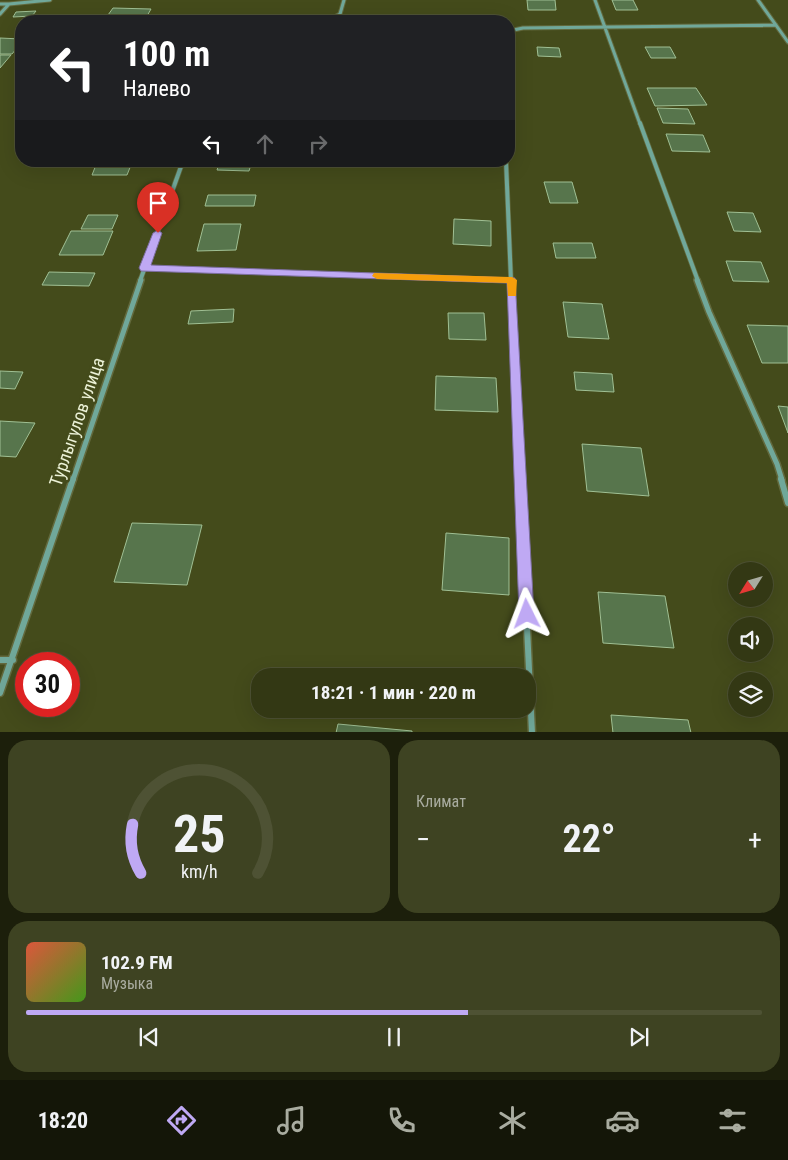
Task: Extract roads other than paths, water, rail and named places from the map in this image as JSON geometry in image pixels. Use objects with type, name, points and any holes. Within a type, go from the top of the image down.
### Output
[{"type":"street","points":[[0,4],[50,0]]},
{"type":"street","points":[[338,15],[344,0]]},
{"type":"street","points":[[595,0],[709,312],[777,464],[788,503]]},
{"type":"street","points":[[758,0],[788,42]]},
{"type":"street","points":[[0,14],[10,4]]},
{"type":"street","points":[[515,30],[523,28],[776,25]]},
{"type":"street","name":"Турлыгулов улица","points":[[0,693],[13,660],[144,268],[182,167]]},
{"type":"street","points":[[506,167],[532,732]]},
{"type":"street","points":[[0,660],[13,660]]},
{"type":"lane","points":[[144,268],[512,280]]}]
